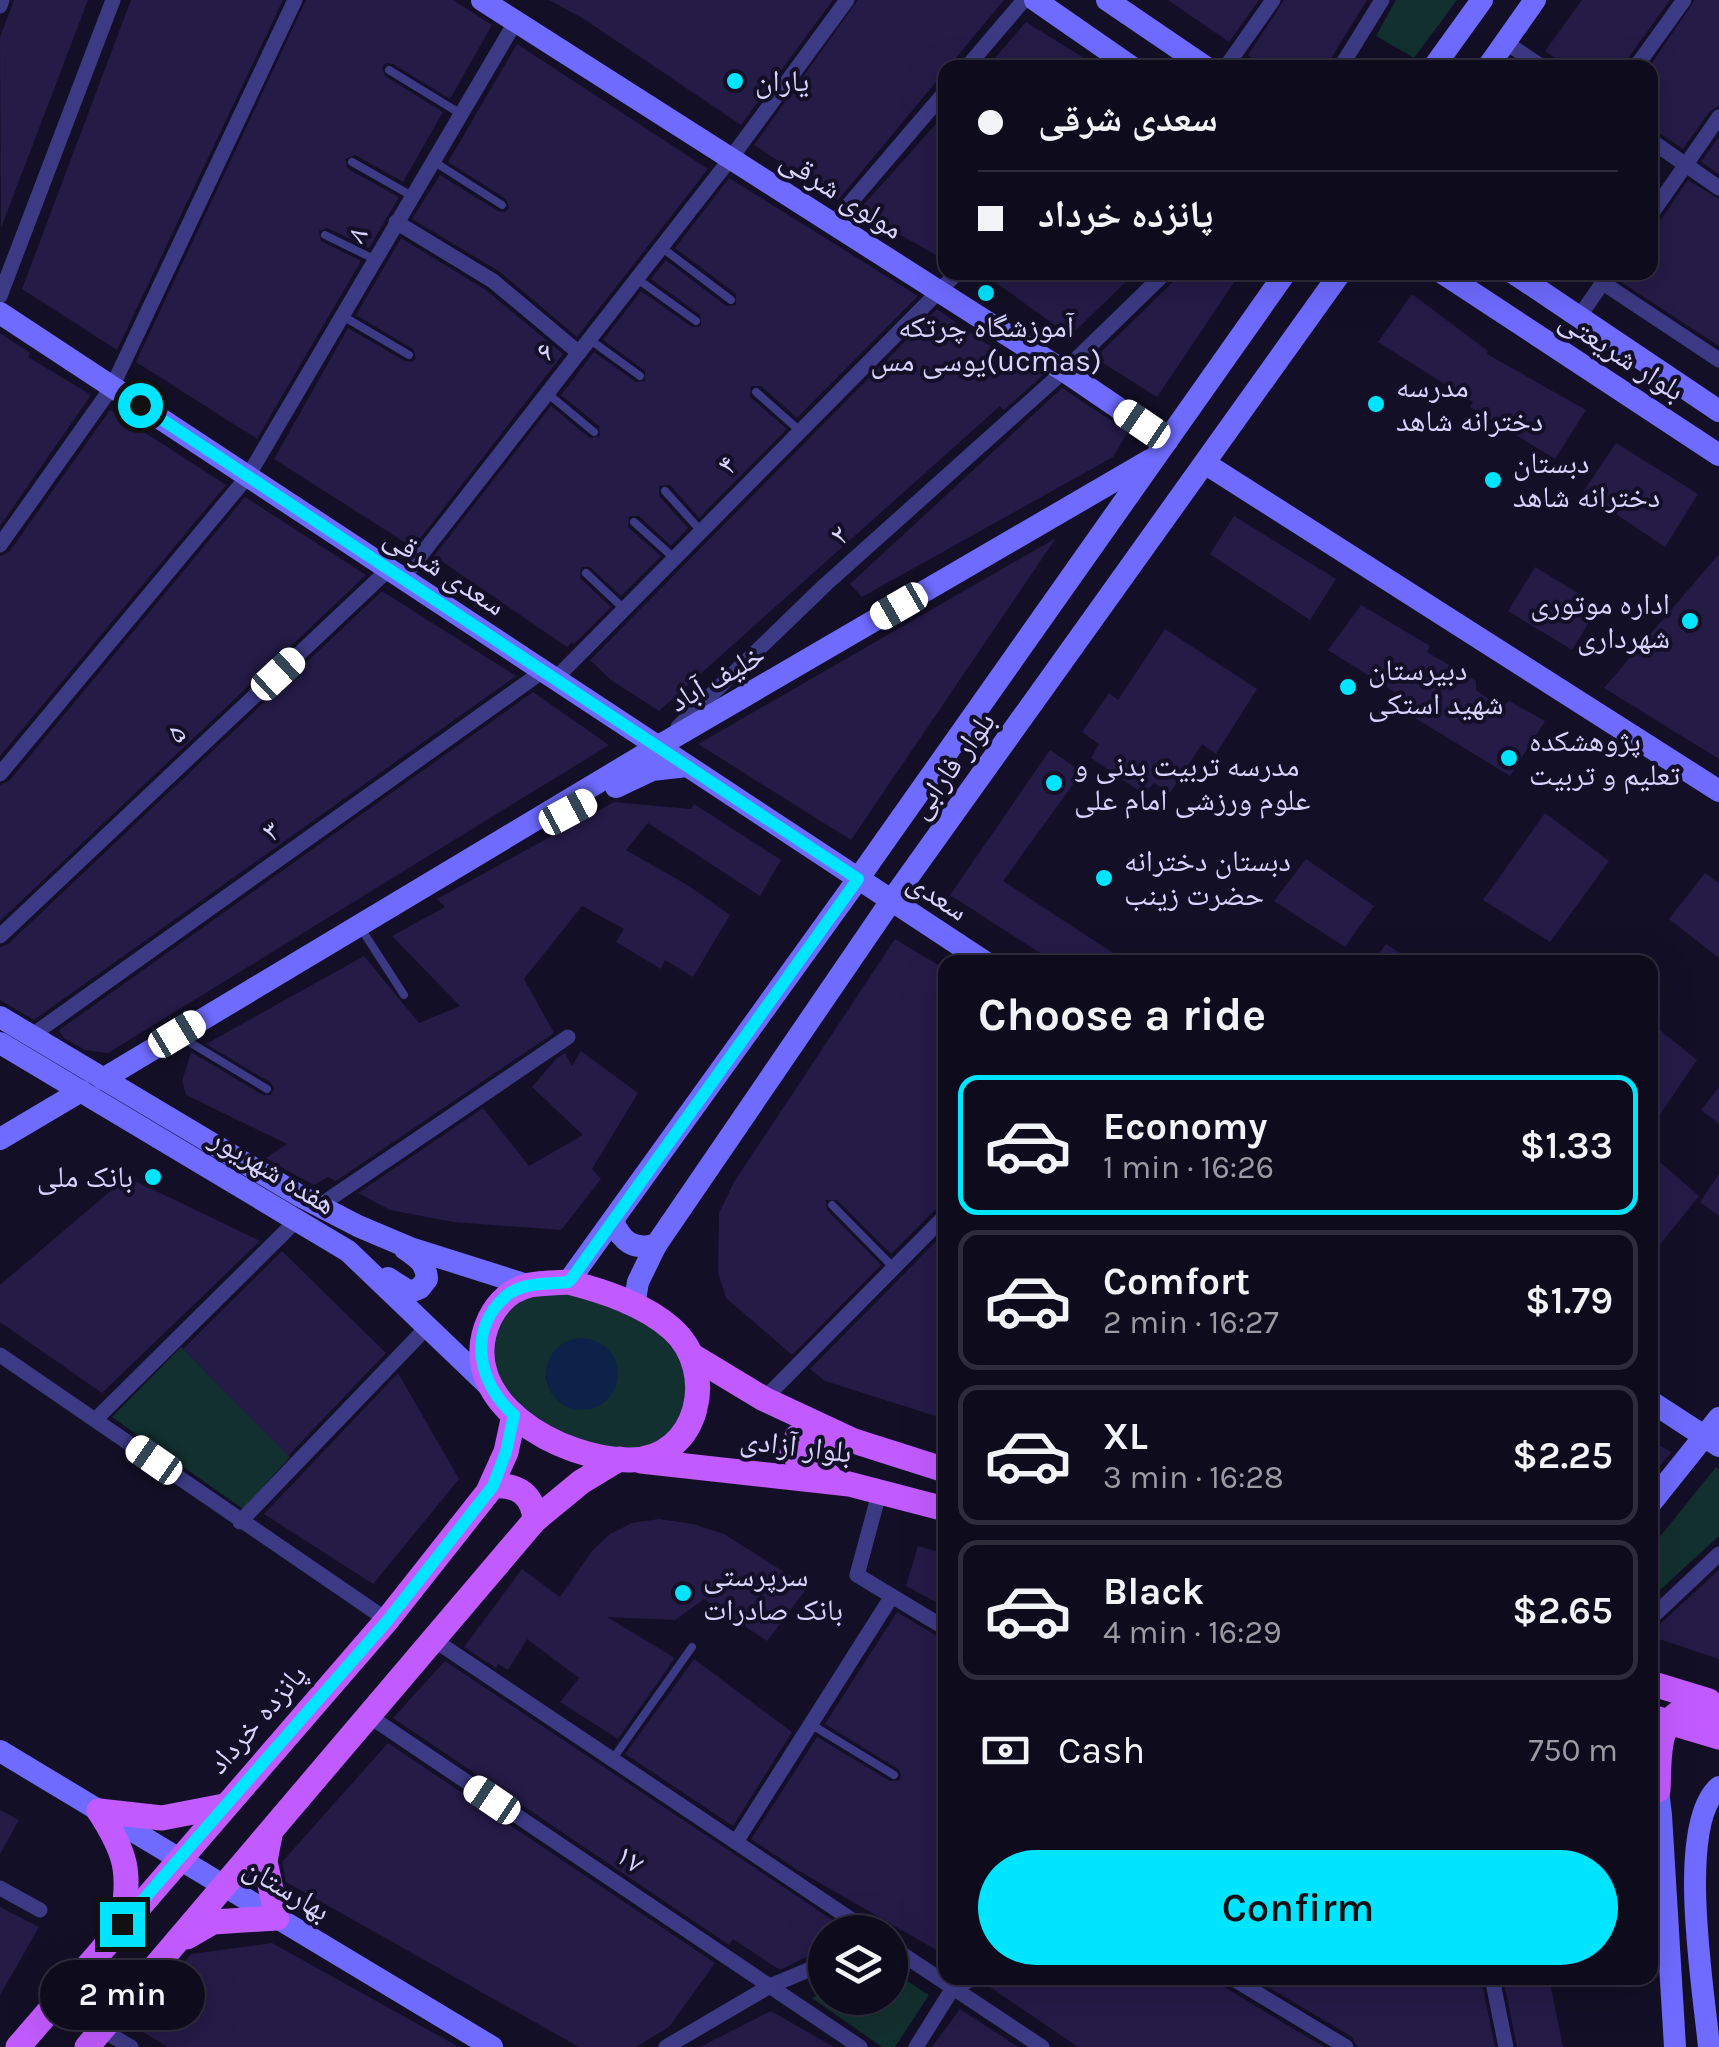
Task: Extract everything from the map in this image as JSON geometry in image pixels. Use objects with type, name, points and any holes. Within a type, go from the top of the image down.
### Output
[{"type":"main road","points":[[1034,0],[1121,60]]},
{"type":"main road","points":[[1440,60],[1482,0]]},
{"type":"main road","points":[[1493,60],[1535,0]]},
{"type":"main road","points":[[1119,4],[1196,60]]},
{"type":"main road","name":"مولوی شرقی","points":[[502,8],[1064,371],[1162,449]]},
{"type":"main road","name":"بلوار فارابی","points":[[568,1282],[1280,280]]},
{"type":"main road","name":"بلوار فارابی","points":[[634,1305],[638,1282],[656,1245],[891,901],[1336,280]]},
{"type":"main road","points":[[1324,297],[1347,280]]},
{"type":"main road","name":"بلوار شریعتی","points":[[1453,280],[1719,454]]},
{"type":"main road","name":"بلوار شریعتی","points":[[1524,280],[1719,411]]},
{"type":"main road","name":"سعدی شرقی","points":[[0,312],[858,879]]},
{"type":"main road","name":"خلیف آباد","points":[[103,1078],[1162,449]]},
{"type":"main road","points":[[1206,464],[1719,791]]},
{"type":"main road","points":[[549,812],[568,812],[652,770],[686,766]]},
{"type":"main road","name":"سعدی","points":[[858,879],[974,955]]},
{"type":"main road","name":"هفده شهریور","points":[[0,1018],[319,1206],[390,1240],[528,1286]]},
{"type":"main road","name":"هفده شهریور","points":[[0,1043],[348,1250],[488,1384]]},
{"type":"main road","points":[[0,1139],[81,1092]]},
{"type":"main road","points":[[612,1221],[627,1243],[641,1248],[656,1245]]},
{"type":"main road","points":[[348,1250],[402,1288],[410,1292],[420,1288],[427,1279],[420,1259],[390,1240]]},
{"type":"main road","points":[[94,2038],[535,1520],[581,1482],[628,1460],[668,1448],[693,1418],[698,1389],[691,1355],[672,1330],[634,1305],[568,1282],[528,1286],[507,1295],[482,1334],[480,1359],[488,1384],[500,1403],[565,1447],[628,1460]]},
{"type":"main road","name":"بلوار آزادی","points":[[691,1355],[764,1400],[854,1441],[938,1468]]},
{"type":"main road","points":[[1658,1405],[1714,1434],[1658,1495]]},
{"type":"main road","name":"پانزده خرداد","points":[[18,2047],[388,1620],[493,1486],[514,1415]]},
{"type":"main road","points":[[849,1484],[805,1467],[792,1452],[797,1437],[814,1433],[854,1441]]},
{"type":"main road","name":"بلوار آزادی","points":[[628,1460],[849,1484],[938,1507]]},
{"type":"main road","points":[[493,1486],[518,1488],[528,1496],[535,1520]]},
{"type":"main road","points":[[1658,1685],[1719,1704]]},
{"type":"main road","points":[[1658,1719],[1693,1708],[1719,1714]]},
{"type":"main road","points":[[1658,1719],[1719,1737]]},
{"type":"main road","points":[[1658,1719],[1662,1731],[1658,1756]]},
{"type":"main road","name":"بهارستان","points":[[0,1752],[492,2047]]},
{"type":"main road","points":[[1709,2047],[1695,1885],[1695,1838],[1702,1814],[1719,1787]]},
{"type":"main road","points":[[99,1811],[162,1818],[224,1806]]},
{"type":"main road","points":[[99,1811],[125,1857],[127,1888],[122,1924]]},
{"type":"main road","points":[[1658,1820],[1676,2047]]},
{"type":"main road","points":[[174,1945],[212,1922],[277,1918],[265,1860],[270,1832]]},
{"type":"main road","points":[[1665,1887],[1695,1885]]},
{"type":"street","points":[[0,296],[112,0]]},
{"type":"street","points":[[0,545],[112,387],[294,0]]},
{"type":"street","points":[[973,60],[1024,0]]},
{"type":"street","points":[[1231,60],[1273,0]]},
{"type":"street","points":[[1345,60],[1382,0]]},
{"type":"street","points":[[1641,60],[1684,0]]},
{"type":"street","name":"۶","points":[[396,574],[547,393],[731,158],[840,2]]},
{"type":"street","name":"۸","points":[[0,774],[248,476],[461,114],[502,8]]},
{"type":"street","points":[[1506,42],[1532,60]]},
{"type":"street","points":[[833,224],[938,100]]},
{"type":"street","points":[[1658,205],[1719,118]]},
{"type":"street","points":[[1658,146],[1719,188]]},
{"type":"street","points":[[396,222],[493,281],[584,346]]},
{"type":"street","points":[[940,292],[951,280]]},
{"type":"street","name":"۲","points":[[658,747],[826,584],[1064,371],[1158,280]]},
{"type":"street","points":[[1579,317],[1606,280]]},
{"type":"street","points":[[1610,280],[1719,360]]},
{"type":"street","name":"۴","points":[[549,675],[624,609],[940,292]]},
{"type":"street","name":"۵","points":[[0,936],[396,574]]},
{"type":"street","name":"۳","points":[[32,1036],[549,675]]},
{"type":"street","points":[[319,1206],[568,1037]]},
{"type":"street","points":[[96,1419],[298,1220]]},
{"type":"street","points":[[764,1400],[938,1223]]},
{"type":"street","points":[[240,1522],[429,1326]]},
{"type":"street","points":[[0,1355],[388,1620]]},
{"type":"street","points":[[880,1490],[857,1575],[938,1624]]},
{"type":"street","points":[[1658,1611],[1719,1554]]},
{"type":"street","points":[[736,1842],[892,1596]]},
{"type":"street","points":[[434,1640],[845,1915]]},
{"type":"street","name":"۱۷","points":[[369,1716],[860,2047]]},
{"type":"street","points":[[0,1888],[40,1910]]},
{"type":"street","points":[[908,1958],[938,1978]]},
{"type":"street","points":[[666,2047],[770,1986],[808,1970]]},
{"type":"street","points":[[949,1985],[1042,2047]]},
{"type":"street","points":[[916,2047],[954,1988],[960,1985]]},
{"type":"street","points":[[1244,1985],[1346,2047]]},
{"type":"street","points":[[1493,1985],[1506,2047]]},
{"type":"street","points":[[94,2038],[131,2047]]},
{"type":"lane","points":[[389,70],[461,114]]},
{"type":"lane","points":[[433,161],[502,205]]},
{"type":"lane","points":[[352,162],[412,196]]},
{"type":"lane","points":[[325,235],[374,259]]},
{"type":"lane","points":[[661,246],[731,300]]},
{"type":"lane","points":[[636,278],[696,321]]},
{"type":"lane","points":[[341,315],[409,355]]},
{"type":"lane","points":[[584,346],[640,376]]},
{"type":"lane","points":[[756,392],[800,431]]},
{"type":"lane","points":[[547,393],[594,432]]},
{"type":"lane","points":[[665,491],[701,531]]},
{"type":"lane","points":[[634,522],[674,558]]},
{"type":"lane","points":[[586,573],[624,609]]},
{"type":"lane","points":[[360,927],[404,995]]},
{"type":"lane","points":[[177,1034],[267,1090]]},
{"type":"lane","points":[[832,1205],[894,1268]]},
{"type":"lane","points":[[612,1760],[692,1647]]},
{"type":"lane","points":[[811,1724],[894,1776]]},
{"type":"green space","points":[[1396,0],[1457,0],[1414,58],[1376,36]]},
{"type":"green space","points":[[566,1287],[646,1319],[691,1369],[680,1424],[644,1453],[557,1436],[497,1386],[491,1336],[521,1293]],"holes":[[[567,1341],[594,1408],[565,1405],[549,1387],[548,1364]]]},
{"type":"green space","points":[[181,1347],[290,1457],[243,1509],[112,1417]]},
{"type":"green space","points":[[1716,1467],[1719,1469],[1719,1536],[1658,1592],[1658,1539]]},
{"type":"green space","points":[[908,1982],[929,1995],[895,2047],[882,2047],[836,2015],[908,2015]]},
{"type":"water","points":[[582,1338],[607,1349],[618,1374],[607,1399],[582,1410],[557,1399],[546,1374],[557,1349]]},
{"type":"building","points":[[14,0],[88,0],[1,228],[0,37]]},
{"type":"building","points":[[131,0],[283,0],[117,350],[22,289]]},
{"type":"building","points":[[306,0],[453,0],[492,25],[450,99],[393,64],[382,67],[385,76],[443,112],[403,182],[355,155],[345,159],[348,169],[399,197],[369,248],[327,228],[319,231],[321,241],[361,261],[257,439],[136,362]]},
{"type":"building","points":[[549,0],[833,0],[741,125],[584,19]]},
{"type":"building","points":[[858,0],[1004,0],[954,60],[938,60],[938,80],[838,200],[754,145]]},
{"type":"building","points":[[1168,0],[1259,0],[1229,42]]},
{"type":"building","points":[[1284,0],[1367,0],[1330,60],[1254,60],[1248,55]]},
{"type":"building","points":[[1582,0],[1670,0],[1627,60],[1557,60],[1545,51]]},
{"type":"building","points":[[1695,0],[1719,0],[1719,106],[1710,111],[1683,149],[1658,132],[1658,60],[1654,60]]},
{"type":"building","points":[[1026,22],[1087,60],[993,60]]},
{"type":"building","points":[[517,44],[708,169],[577,337],[500,272],[412,219],[440,175],[498,211],[509,208],[506,199],[448,162]]},
{"type":"building","points":[[938,122],[938,256],[858,211]]},
{"type":"building","points":[[1719,137],[1719,174],[1701,162]]},
{"type":"building","points":[[729,178],[918,296],[797,418],[761,386],[751,386],[750,397],[787,429],[699,518],[670,485],[659,486],[659,496],[688,528],[671,546],[639,516],[629,516],[628,527],[661,556],[621,596],[590,567],[581,567],[580,578],[611,607],[567,647],[434,556],[551,406],[590,438],[600,436],[599,426],[561,395],[594,352],[636,382],[645,381],[645,371],[603,340],[641,291],[692,327],[701,326],[700,315],[651,279],[666,260],[726,306],[736,305],[736,294],[675,248]]},
{"type":"building","points":[[1688,180],[1719,199],[1719,346],[1618,280],[1658,280],[1659,222]]},
{"type":"building","points":[[401,238],[486,290],[563,354],[416,544],[412,541],[409,545],[274,459],[348,328],[405,361],[416,358],[413,349],[356,315]]},
{"type":"building","points":[[992,280],[1128,280],[1070,336]]},
{"type":"building","points":[[1175,280],[1236,280],[1157,397],[1095,358]]},
{"type":"building","points":[[1412,294],[1487,354],[1586,410],[1555,459],[1470,407],[1473,402],[1378,342]]},
{"type":"building","points":[[937,309],[982,341],[1043,375],[1004,410],[1000,406],[659,711],[611,680],[590,660]]},
{"type":"building","points":[[0,333],[30,353],[28,357],[91,395],[0,526]]},
{"type":"building","points":[[1062,388],[1128,432],[1113,457],[862,597],[850,584]]},
{"type":"building","points":[[110,410],[226,485],[0,756],[0,556],[9,552]]},
{"type":"building","points":[[1616,443],[1698,494],[1665,547],[1583,492]]},
{"type":"building","points":[[245,497],[366,575],[0,921],[0,785],[9,781]]},
{"type":"building","points":[[1234,516],[1336,579],[1310,620],[1210,554]]},
{"type":"building","points":[[1056,538],[851,840],[698,744]]},
{"type":"building","name":"اداره موتوری شهرداری","points":[[1719,554],[1719,759],[1604,688]]},
{"type":"building","points":[[1535,567],[1599,606],[1572,650],[1508,611]]},
{"type":"building","points":[[382,591],[516,676],[34,1020],[0,1000],[0,947],[8,944]]},
{"type":"building","points":[[1361,605],[1430,646],[1427,652],[1476,681],[1476,690],[1501,708],[1509,701],[1545,721],[1510,776],[1407,713],[1413,704],[1328,650]]},
{"type":"building","points":[[1165,629],[1257,689],[1216,754],[1202,744],[1170,793],[1154,783],[1144,794],[1091,758],[1099,744],[1082,732],[1109,693],[1118,700]]},
{"type":"building","points":[[533,692],[609,745],[108,1053],[85,1050],[64,1038],[59,1030]]},
{"type":"building","points":[[1050,750],[1082,772],[1003,881],[1116,955],[1043,955],[950,895]]},
{"type":"building","points":[[614,802],[691,809],[694,804],[781,860],[760,896],[648,823],[626,850],[730,915],[693,977],[665,960],[661,969],[616,942],[624,929],[582,906],[524,979],[554,1033],[336,1181],[328,1177],[314,1185],[288,1171],[266,1158],[287,1144],[186,1095],[182,1081],[191,1052],[263,1095],[271,1095],[271,1083],[206,1044],[364,956],[419,1023],[460,1006],[392,936],[445,907],[437,899]]},
{"type":"building","points":[[1545,813],[1609,861],[1550,942],[1483,900]]},
{"type":"building","points":[[1306,859],[1374,906],[1345,947],[1274,901]]},
{"type":"building","points":[[1705,873],[1719,883],[1719,958],[1669,919]]},
{"type":"building","points":[[895,939],[938,965],[938,1208],[891,1254],[837,1200],[826,1200],[827,1210],[881,1265],[792,1355],[726,1298],[718,1273],[719,1213],[734,1182]]},
{"type":"building","points":[[1386,944],[1403,955],[1378,955]]},
{"type":"building","points":[[1658,1028],[1697,1060],[1658,1117]]},
{"type":"building","points":[[581,1051],[638,1093],[592,1169],[601,1179],[561,1230],[453,1222],[390,1210],[358,1193],[483,1108],[529,1166],[583,1135],[532,1087],[557,1058],[565,1053],[572,1066]]},
{"type":"building","points":[[1719,1087],[1719,1124],[1701,1110]]},
{"type":"building","points":[[1661,1163],[1699,1196],[1658,1247]]},
{"type":"building","points":[[1719,1174],[1719,1216],[1700,1202]]},
{"type":"building","points":[[127,1177],[260,1241],[102,1393],[0,1322],[0,1285]]},
{"type":"building","points":[[938,1239],[938,1417],[825,1381],[810,1369]]},
{"type":"building","points":[[282,1251],[386,1353],[288,1456],[183,1349]]},
{"type":"building","points":[[398,1373],[459,1479],[373,1584],[264,1514]]},
{"type":"building","points":[[1658,1445],[1672,1452],[1658,1468]]},
{"type":"building","name":"سرپرستی بانک صادرات","points":[[659,1519],[724,1534],[808,1587],[767,1641],[704,1599],[675,1620],[607,1617],[675,1658],[618,1739],[560,1702],[579,1678],[527,1639],[508,1670],[498,1664],[496,1668],[464,1647],[522,1569],[560,1597],[592,1551],[610,1534],[632,1523]]},
{"type":"building","points":[[918,1546],[938,1552],[938,1603],[906,1586]]},
{"type":"building","points":[[1719,1570],[1719,1659],[1658,1639],[1658,1626]]},
{"type":"building","points":[[897,1612],[938,1637],[938,1951],[908,1934],[908,1915],[875,1915],[751,1839],[817,1737],[890,1781],[900,1780],[898,1769],[825,1724]]},
{"type":"building","points":[[694,1659],[792,1732],[733,1826],[625,1754]]},
{"type":"building","points":[[445,1661],[825,1915],[808,1915],[808,1956],[780,1970],[733,1939],[729,1945],[393,1718]]},
{"type":"building","points":[[388,1743],[715,1963],[669,2027],[636,2047],[579,2047],[286,1882],[282,1862]]},
{"type":"building","points":[[0,1810],[19,1820],[0,1854]]},
{"type":"building","points":[[0,1907],[39,1927],[0,1995]]},
{"type":"building","points":[[272,1943],[459,2047],[168,2047],[131,2025],[191,1954]]},
{"type":"building","points":[[1224,1985],[1324,2047],[1078,2047],[990,1987]]},
{"type":"building","points":[[1265,1985],[1482,1985],[1495,2047],[1357,2047],[1352,2037]]},
{"type":"building","points":[[1504,1985],[1550,1985],[1563,2047],[1517,2047]]},
{"type":"building","points":[[960,2009],[1018,2047],[932,2047]]},
{"type":"building","points":[[771,2011],[834,2047],[700,2047]]},
{"type":"place","name":"یاران","points":[[735,81]]},
{"type":"place","name":"آموزشگاه چرتکه یوسی مس(ucmas)","points":[[986,293]]},
{"type":"place","name":"مدرسه دخترانه شاهد","points":[[1376,404]]},
{"type":"place","name":"دبستان دخترانه شاهد","points":[[1493,480]]},
{"type":"place","name":"اداره موتوری شهرداری","points":[[1690,621]]},
{"type":"place","name":"دبیرستان شهید استکی","points":[[1348,687]]},
{"type":"place","name":"پژوهشکده تعلیم و تربیت","points":[[1509,758]]},
{"type":"place","name":"مدرسه تربیت بدنی و علوم ورزشی امام علی","points":[[1054,783]]},
{"type":"place","name":"دبستان دخترانه حضرت زینب","points":[[1104,878]]},
{"type":"place","name":"بانک ملی","points":[[153,1177]]},
{"type":"place","name":"سرپرستی بانک صادرات","points":[[683,1593]]},
{"type":"route","points":[[122,1924],[388,1620],[493,1486],[514,1415],[500,1403],[488,1384],[480,1359],[482,1334],[494,1311],[507,1295],[528,1286],[568,1282],[572,1278],[858,879],[140,405]]}]
